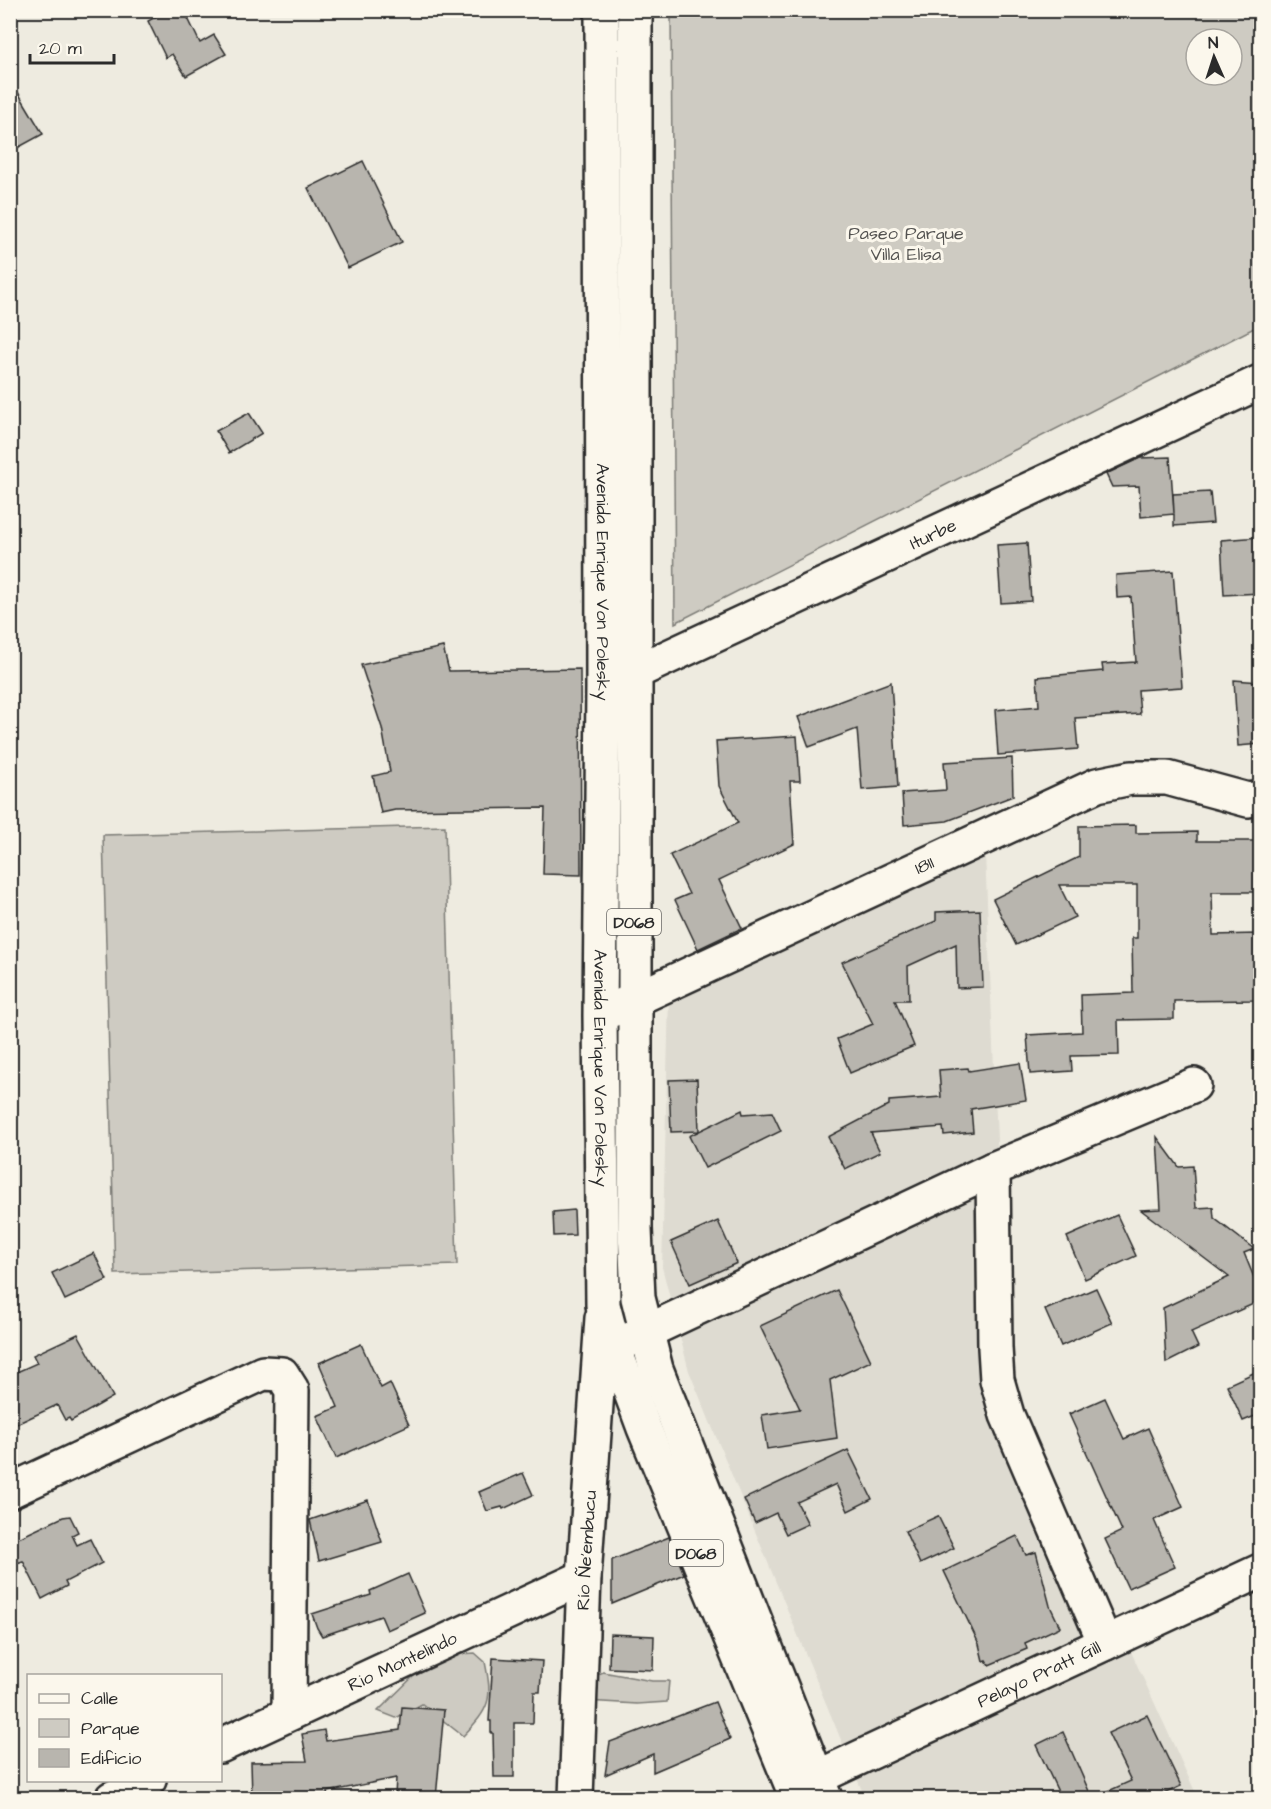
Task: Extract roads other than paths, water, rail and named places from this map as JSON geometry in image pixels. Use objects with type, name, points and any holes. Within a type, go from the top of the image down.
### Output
[{"type":"street","name":"Avenida Enrique Von Polesky","points":[[602,10],[603,687],[600,1016],[603,1305],[614,1347],[813,1792]]},
{"type":"street","name":"Avenida Enrique Von Polesky","points":[[635,10],[634,1000],[635,1229],[638,1298],[645,1334],[656,1369],[813,1792]]},
{"type":"street","name":"Iturbe","points":[[603,687],[1260,381]]},
{"type":"street","points":[[603,456],[636,455]]},
{"type":"street","name":"1811","points":[[600,1016],[1097,785],[1131,778],[1167,778],[1248,800],[1260,798]]},
{"type":"street","points":[[614,1347],[993,1169],[1194,1085]]},
{"type":"street","points":[[993,1169],[997,1380],[1007,1415],[1105,1643]]},
{"type":"street","name":"Río Ñe'embucu","points":[[576,1798],[584,1576],[603,1305]]},
{"type":"street","points":[[10,1491],[263,1373],[282,1374],[292,1390],[289,1713]]},
{"type":"street","name":"Pelayo Pratt Gill","points":[[813,1792],[1105,1643],[1260,1571]]},
{"type":"street","name":"Rio Montelindo","points":[[222,1745],[584,1576]]},
{"type":"street","points":[[112,1798],[145,1782]]},
{"type":"park label","name":"Paseo Parque Villa Elisa","points":[[906,243]]}]
